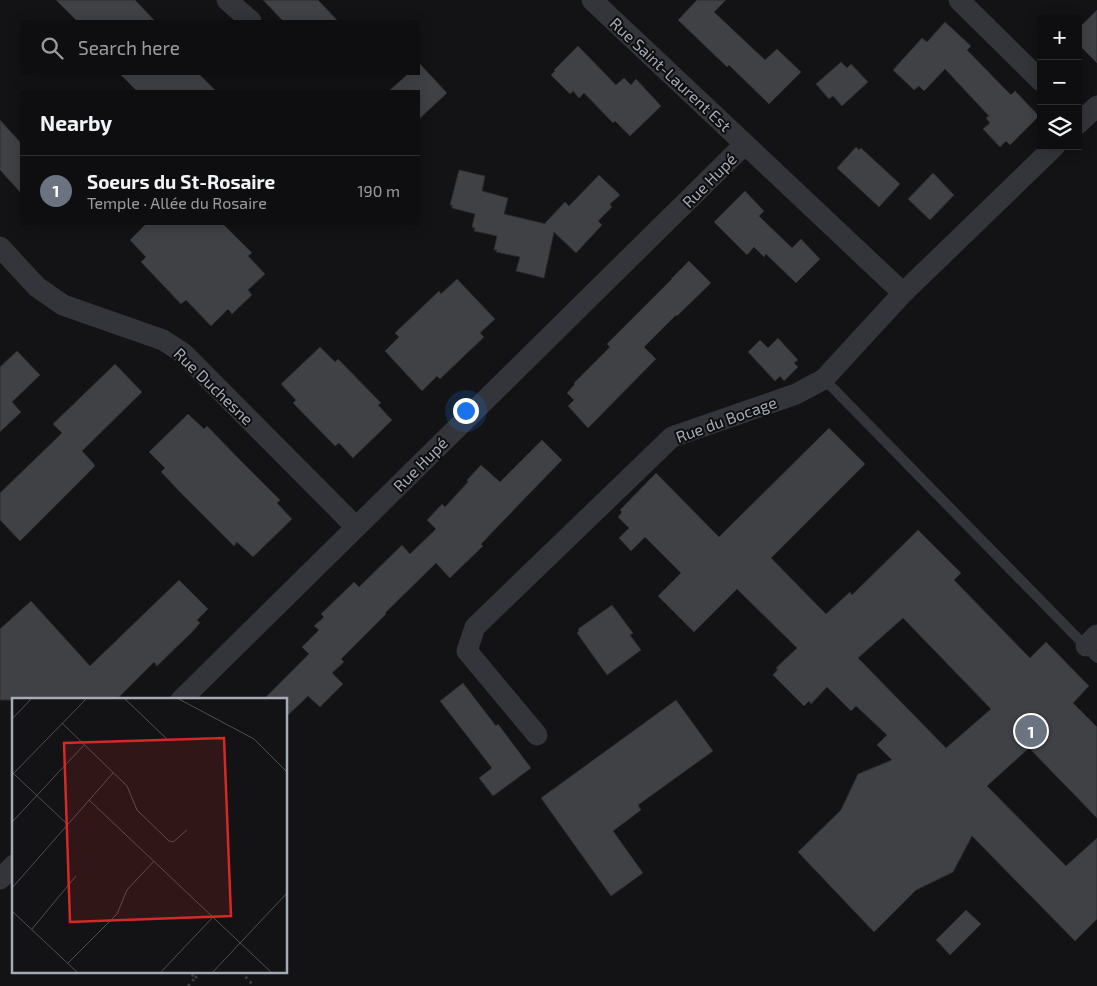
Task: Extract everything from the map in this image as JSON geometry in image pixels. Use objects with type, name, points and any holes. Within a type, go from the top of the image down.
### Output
[{"type":"street","points":[[227,0],[249,20]]},
{"type":"street","points":[[960,0],[1037,76]]},
{"type":"street","name":"Rue Saint-Laurent Est","points":[[598,2],[745,144],[903,292]]},
{"type":"street","points":[[1082,118],[1097,106]]},
{"type":"street","name":"Rue Hupé","points":[[183,698],[745,144]]},
{"type":"street","name":"Rue du Bocage","points":[[536,735],[467,651],[475,627],[672,437],[796,394],[824,378],[903,292],[1051,150]]},
{"type":"street","name":"Rue Duchesne","points":[[0,247],[37,287],[63,306],[163,340],[183,353],[356,527]]},
{"type":"street","points":[[0,878],[12,867]]},
{"type":"lane","points":[[824,378],[1093,646]]},
{"type":"path","points":[[192,974],[196,978]]},
{"type":"path","points":[[188,986],[200,974]]},
{"type":"path","points":[[242,974],[254,986]]},
{"type":"building","points":[[56,0],[135,0],[154,20],[76,20]]},
{"type":"building","points":[[263,0],[318,0],[337,20],[282,20]]},
{"type":"building","points":[[697,0],[726,0],[714,12],[765,60],[777,49],[801,72],[769,104],[729,65],[727,67],[678,20]]},
{"type":"building","points":[[1097,10],[1097,63],[1082,48],[1082,25]]},
{"type":"building","points":[[945,22],[971,46],[967,50],[1011,95],[1015,91],[1037,114],[1037,118],[1010,145],[1006,141],[1000,147],[983,129],[990,123],[986,118],[989,116],[945,69],[924,91],[919,86],[914,90],[893,70],[922,38],[927,42]]},
{"type":"building","points":[[578,46],[616,85],[624,78],[631,85],[636,79],[661,106],[630,136],[615,121],[613,123],[584,93],[579,98],[573,91],[570,94],[551,75]]},
{"type":"building","points":[[841,62],[847,68],[851,64],[868,82],[842,106],[833,96],[829,99],[816,84]]},
{"type":"building","points":[[420,64],[447,93],[420,118],[420,90],[390,90],[407,75],[420,75]]},
{"type":"building","points":[[121,75],[200,75],[215,90],[136,90]]},
{"type":"building","points":[[0,120],[20,142],[20,192],[0,170]]},
{"type":"building","points":[[856,147],[859,150],[861,148],[900,184],[879,207],[837,168]]},
{"type":"building","points":[[459,170],[485,176],[482,191],[508,198],[504,214],[546,224],[565,202],[569,206],[599,175],[620,195],[610,204],[612,207],[598,221],[602,225],[576,253],[554,232],[544,278],[516,271],[520,257],[496,252],[497,250],[494,250],[497,236],[474,231],[475,228],[472,227],[475,214],[452,208],[452,205],[450,205]]},
{"type":"building","points":[[933,173],[954,195],[930,220],[908,199]]},
{"type":"building","points":[[745,191],[764,211],[759,216],[792,248],[801,239],[820,259],[796,283],[766,254],[764,257],[754,247],[747,255],[714,222]]},
{"type":"building","points":[[145,225],[224,225],[252,253],[248,256],[265,274],[248,290],[252,295],[232,314],[228,309],[211,326],[186,300],[181,304],[141,262],[146,257],[130,240]]},
{"type":"building","points":[[689,261],[711,283],[644,347],[656,359],[588,428],[568,406],[574,400],[567,393],[574,383],[610,347],[607,344]]},
{"type":"building","points":[[457,279],[495,319],[480,333],[484,337],[440,379],[437,376],[422,391],[385,351],[399,337],[395,333],[439,291],[441,294]]},
{"type":"building","points":[[778,338],[798,360],[794,363],[798,367],[784,381],[780,376],[775,381],[748,352],[760,340],[768,348]]},
{"type":"building","points":[[320,347],[335,362],[338,359],[381,403],[378,405],[392,420],[353,458],[339,443],[335,446],[293,403],[296,400],[281,384]]},
{"type":"building","points":[[17,351],[40,375],[12,402],[21,412],[0,432],[0,367]]},
{"type":"building","points":[[115,364],[142,392],[82,451],[95,466],[20,541],[0,520],[0,493],[62,433],[53,424]]},
{"type":"building","points":[[188,414],[204,429],[207,426],[280,500],[277,503],[292,519],[253,557],[237,542],[234,546],[183,495],[161,472],[165,468],[149,452]]},
{"type":"building","points":[[829,428],[865,464],[771,558],[826,614],[850,592],[852,595],[918,530],[961,573],[954,580],[1030,658],[1046,642],[1089,686],[1073,703],[1097,727],[1097,818],[1029,748],[987,786],[1066,866],[1097,838],[1097,919],[1075,941],[972,836],[953,872],[916,890],[874,932],[798,852],[841,810],[858,774],[892,760],[877,745],[887,735],[856,706],[851,711],[827,687],[811,704],[809,701],[804,706],[773,675],[778,669],[776,668],[797,648],[737,589],[694,632],[658,596],[681,573],[645,537],[631,551],[619,538],[629,528],[618,517],[622,512],[620,510],[656,473],[719,537]],"holes":[[[903,618],[991,709],[946,748],[858,658]]]},
{"type":"building","points":[[542,440],[562,460],[481,544],[483,546],[450,578],[436,563],[385,613],[341,659],[344,662],[332,673],[343,684],[320,707],[308,696],[288,715],[288,698],[265,698],[309,654],[302,647],[319,630],[314,626],[324,617],[321,614],[354,582],[359,587],[402,545],[410,554],[436,529],[427,520],[442,504],[445,507],[481,465],[500,482]]},
{"type":"building","points":[[179,580],[208,609],[197,620],[200,623],[193,631],[157,666],[154,662],[118,698],[12,698],[12,700],[0,700],[0,629],[31,601],[90,666]]},
{"type":"building","points":[[612,605],[633,633],[630,635],[641,650],[607,675],[577,633],[578,629]]},
{"type":"building","points":[[463,683],[496,726],[498,724],[531,768],[493,796],[479,778],[492,768],[440,701]]},
{"type":"building","points":[[676,700],[713,751],[638,805],[641,810],[613,831],[643,873],[611,896],[541,798]]},
{"type":"building","points":[[966,910],[981,924],[950,955],[936,940]]},
{"type":"place","name":"Soeurs du St-Rosaire","points":[[1031,731]]}]
